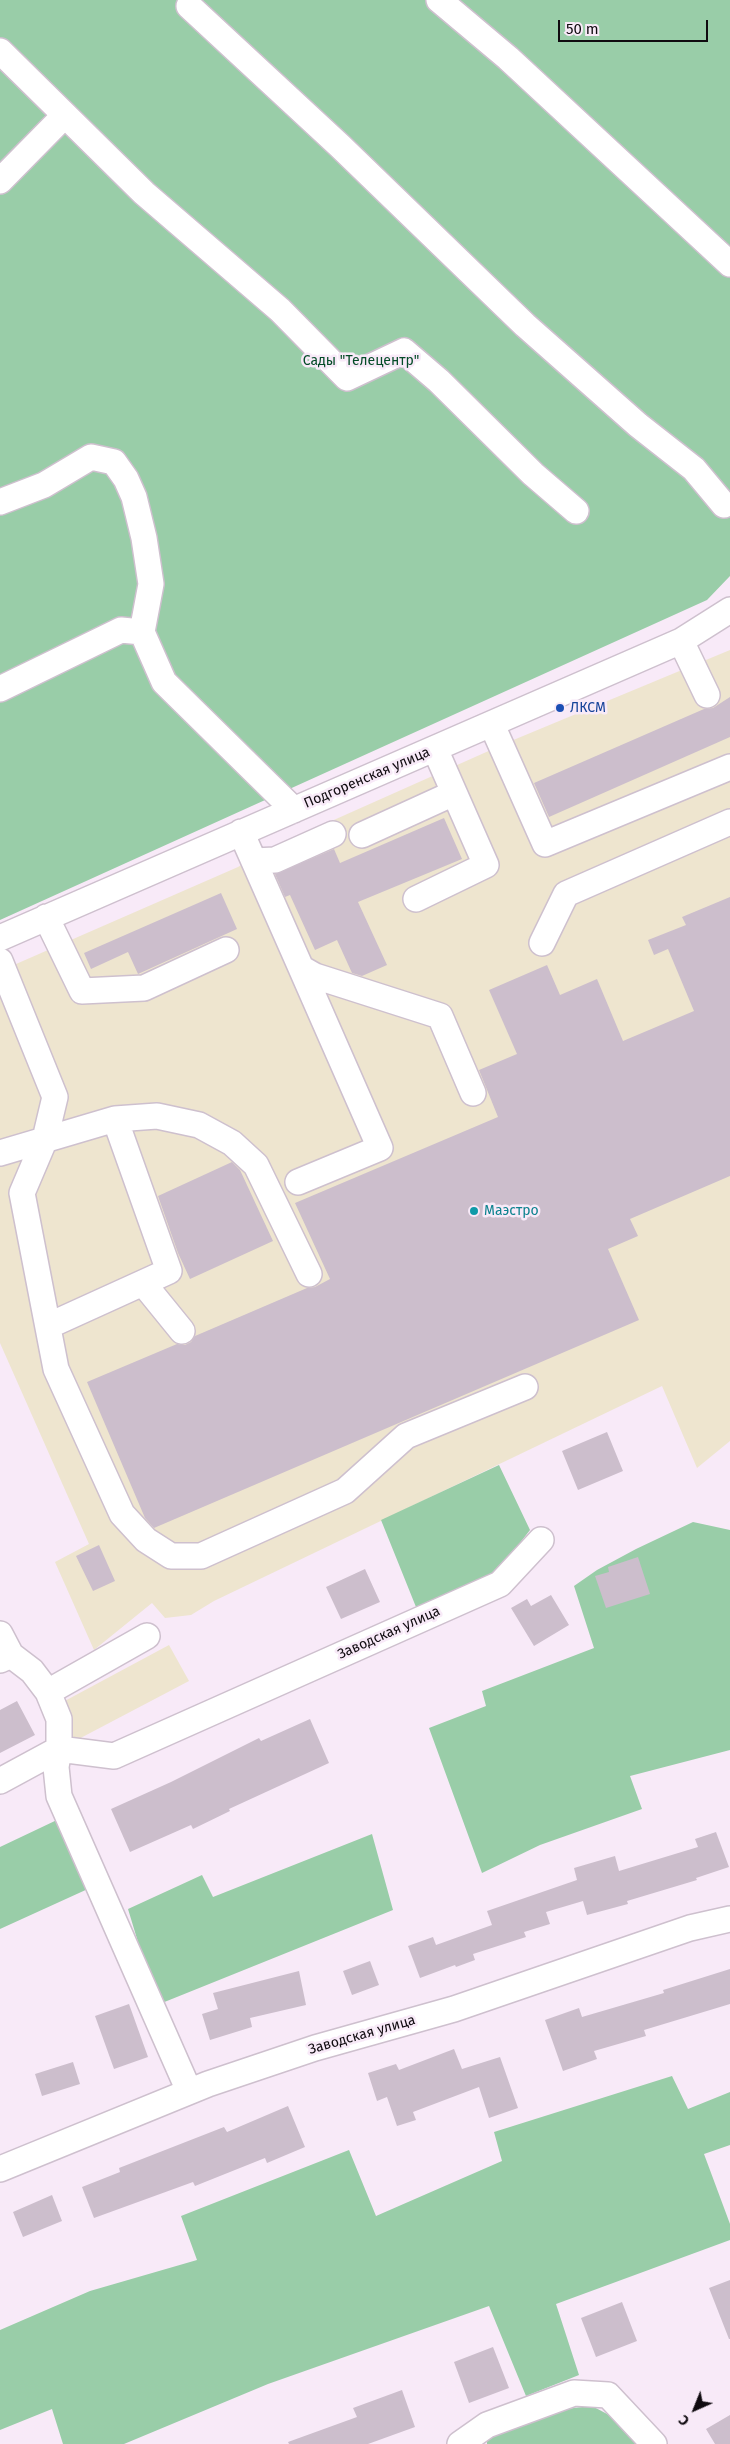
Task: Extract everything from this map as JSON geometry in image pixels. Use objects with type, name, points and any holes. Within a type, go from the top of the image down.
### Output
[{"type":"street","points":[[439,0],[508,58],[730,264]]},
{"type":"street","points":[[189,2],[524,325],[638,425],[694,469],[724,505]]},
{"type":"street","points":[[0,51],[144,193],[280,310],[347,378],[404,351],[439,381],[533,474],[576,511]]},
{"type":"street","points":[[0,181],[65,115]]},
{"type":"street","points":[[0,502],[44,484],[91,457],[114,462],[126,479],[134,497],[151,584],[142,632],[164,682],[294,810]]},
{"type":"street","name":"Подгоренская улица","points":[[0,938],[681,641],[730,610]]},
{"type":"street","points":[[0,689],[121,630],[142,632]]},
{"type":"street","points":[[681,641],[707,695]]},
{"type":"street","points":[[492,725],[545,844],[730,767]]},
{"type":"street","points":[[416,899],[486,865],[435,749]]},
{"type":"street","points":[[362,835],[454,793]]},
{"type":"street","points":[[542,943],[566,894],[730,822]]},
{"type":"street","points":[[241,832],[380,1148],[298,1182]]},
{"type":"street","points":[[254,861],[275,860],[333,834]]},
{"type":"street","points":[[46,917],[82,991],[144,988],[226,950]]},
{"type":"street","points":[[0,960],[56,1097],[45,1139],[22,1193],[56,1369],[122,1514],[146,1540],[171,1556],[201,1556],[345,1491],[406,1436],[525,1387]]},
{"type":"street","points":[[301,968],[315,976],[440,1016],[473,1093]]},
{"type":"street","points":[[0,1153],[114,1119],[157,1116],[199,1125],[232,1143],[256,1165],[309,1274]]},
{"type":"street","points":[[48,1326],[169,1271],[114,1119]]},
{"type":"street","points":[[143,1283],[182,1331]]},
{"type":"street","name":"Заводская улица","points":[[57,1750],[114,1756],[500,1584],[541,1540]]},
{"type":"street","points":[[48,1692],[147,1636]]},
{"type":"street","points":[[4,1650],[32,1671],[48,1692],[59,1719],[56,1767],[59,1796],[189,2092]]},
{"type":"street","points":[[0,1780],[57,1750]]},
{"type":"street","name":"Заводская улица","points":[[0,2169],[189,2092],[315,2048],[454,2009],[690,1928],[730,1919]]},
{"type":"street","points":[[460,2444],[487,2425],[574,2394],[608,2395],[654,2444]]},
{"type":"shaded area","points":[[730,650],[730,1441],[697,1468],[662,1386],[214,1601],[191,1615],[165,1618],[152,1603],[94,1650],[55,1562],[89,1544],[0,1343],[0,971],[238,867],[262,852],[511,741]]},
{"type":"shaded area","points":[[169,1645],[189,1681],[73,1742],[64,1724],[61,1703]]},
{"type":"green space","name":"Сады \"Телецентр\"","points":[[0,0],[730,0],[730,576],[707,600],[0,920]]},
{"type":"green space","points":[[499,1465],[530,1530],[495,1575],[416,1607],[381,1520]]},
{"type":"green space","points":[[693,1522],[730,1530],[730,1750],[630,1776],[642,1809],[540,1845],[482,1873],[429,1728],[486,1706],[482,1691],[594,1648],[574,1586],[597,1570],[636,1549]]},
{"type":"green space","points":[[59,1819],[90,1888],[0,1929],[0,1847]]},
{"type":"green space","points":[[372,1834],[393,1910],[157,2005],[128,1909],[202,1875],[213,1897]]},
{"type":"green space","points":[[672,2076],[688,2109],[730,2092],[730,2145],[704,2154],[730,2224],[730,2240],[556,2304],[579,2375],[526,2396],[489,2306],[268,2384],[124,2444],[63,2444],[52,2409],[0,2430],[0,2330],[90,2291],[197,2260],[181,2216],[349,2150],[376,2216],[502,2161],[494,2132]]},
{"type":"green space","points":[[592,2406],[609,2415],[636,2444],[487,2444],[487,2441],[500,2430],[573,2408]]},
{"type":"building","points":[[730,697],[730,737],[549,817],[534,783],[704,709],[713,708]]},
{"type":"building","points":[[444,818],[462,859],[358,902],[387,965],[362,976],[352,973],[337,940],[315,950],[290,895],[285,897],[275,874],[334,849],[340,863]]},
{"type":"building","points":[[221,893],[237,929],[138,974],[128,952],[91,969],[84,953]]},
{"type":"building","name":"Маэстро","points":[[730,897],[730,1176],[630,1219],[638,1236],[608,1249],[639,1320],[154,1528],[145,1518],[87,1382],[177,1344],[185,1345],[191,1342],[195,1336],[307,1288],[315,1287],[330,1279],[295,1203],[498,1117],[479,1070],[517,1054],[489,990],[547,965],[560,995],[597,979],[623,1041],[694,1011],[668,949],[654,955],[648,940],[686,925],[682,917]]},
{"type":"building","points":[[232,1162],[240,1170],[273,1241],[190,1279],[178,1253],[158,1196]]},
{"type":"building","points":[[607,1432],[623,1471],[578,1490],[562,1451]]},
{"type":"building","points":[[99,1545],[115,1581],[93,1591],[76,1556]]},
{"type":"building","points":[[638,1557],[650,1594],[606,1608],[595,1576],[609,1572],[608,1567]]},
{"type":"building","points":[[365,1569],[380,1602],[341,1619],[326,1587]]},
{"type":"building","points":[[551,1595],[569,1625],[534,1646],[511,1608],[527,1599],[531,1606]]},
{"type":"building","points":[[17,1701],[35,1735],[0,1753],[0,1710]]},
{"type":"building","points":[[310,1719],[329,1763],[229,1809],[230,1811],[193,1829],[191,1825],[130,1852],[111,1809],[171,1782],[259,1738],[261,1741]]},
{"type":"building","points":[[716,1832],[729,1867],[696,1878],[697,1880],[627,1901],[628,1904],[587,1915],[583,1901],[546,1912],[550,1924],[524,1932],[526,1937],[473,1954],[475,1960],[420,1978],[408,1946],[433,1937],[436,1945],[492,1925],[487,1911],[577,1880],[574,1868],[615,1856],[619,1871],[698,1847],[695,1839]]},
{"type":"building","points":[[370,1961],[379,1985],[352,1995],[343,1971]]},
{"type":"building","points":[[730,1969],[730,2004],[644,2030],[646,2036],[594,2051],[597,2059],[563,2071],[545,2020],[579,2008],[582,2017],[664,1993],[663,1990]]},
{"type":"building","points":[[299,1971],[306,2005],[250,2018],[252,2027],[210,2040],[202,2014],[218,2009],[213,1993]]},
{"type":"building","points":[[129,2004],[148,2057],[114,2069],[95,2016]]},
{"type":"building","points":[[454,2049],[462,2069],[500,2057],[518,2108],[489,2118],[479,2087],[413,2112],[416,2120],[397,2126],[387,2097],[377,2101],[368,2073],[396,2064],[399,2070]]},
{"type":"building","points":[[73,2062],[80,2084],[42,2096],[35,2074]]},
{"type":"building","points":[[288,2106],[305,2147],[267,2163],[265,2158],[195,2186],[193,2182],[94,2218],[82,2187],[120,2172],[119,2168],[224,2127],[227,2132]]},
{"type":"building","points":[[52,2195],[62,2221],[23,2237],[13,2212]]},
{"type":"building","points":[[730,2280],[730,2339],[729,2339],[709,2288]]},
{"type":"building","points":[[622,2302],[637,2341],[596,2357],[581,2318]]},
{"type":"building","points":[[493,2347],[509,2388],[469,2403],[454,2362]]},
{"type":"building","points":[[402,2390],[415,2427],[368,2444],[289,2444],[288,2442],[357,2417],[353,2408]]},
{"type":"building","points":[[730,2415],[730,2444],[715,2444],[706,2429]]},
{"type":"place","name":"ЛКСМ","points":[[560,708]]},
{"type":"place","name":"Маэстро","points":[[474,1211]]}]
